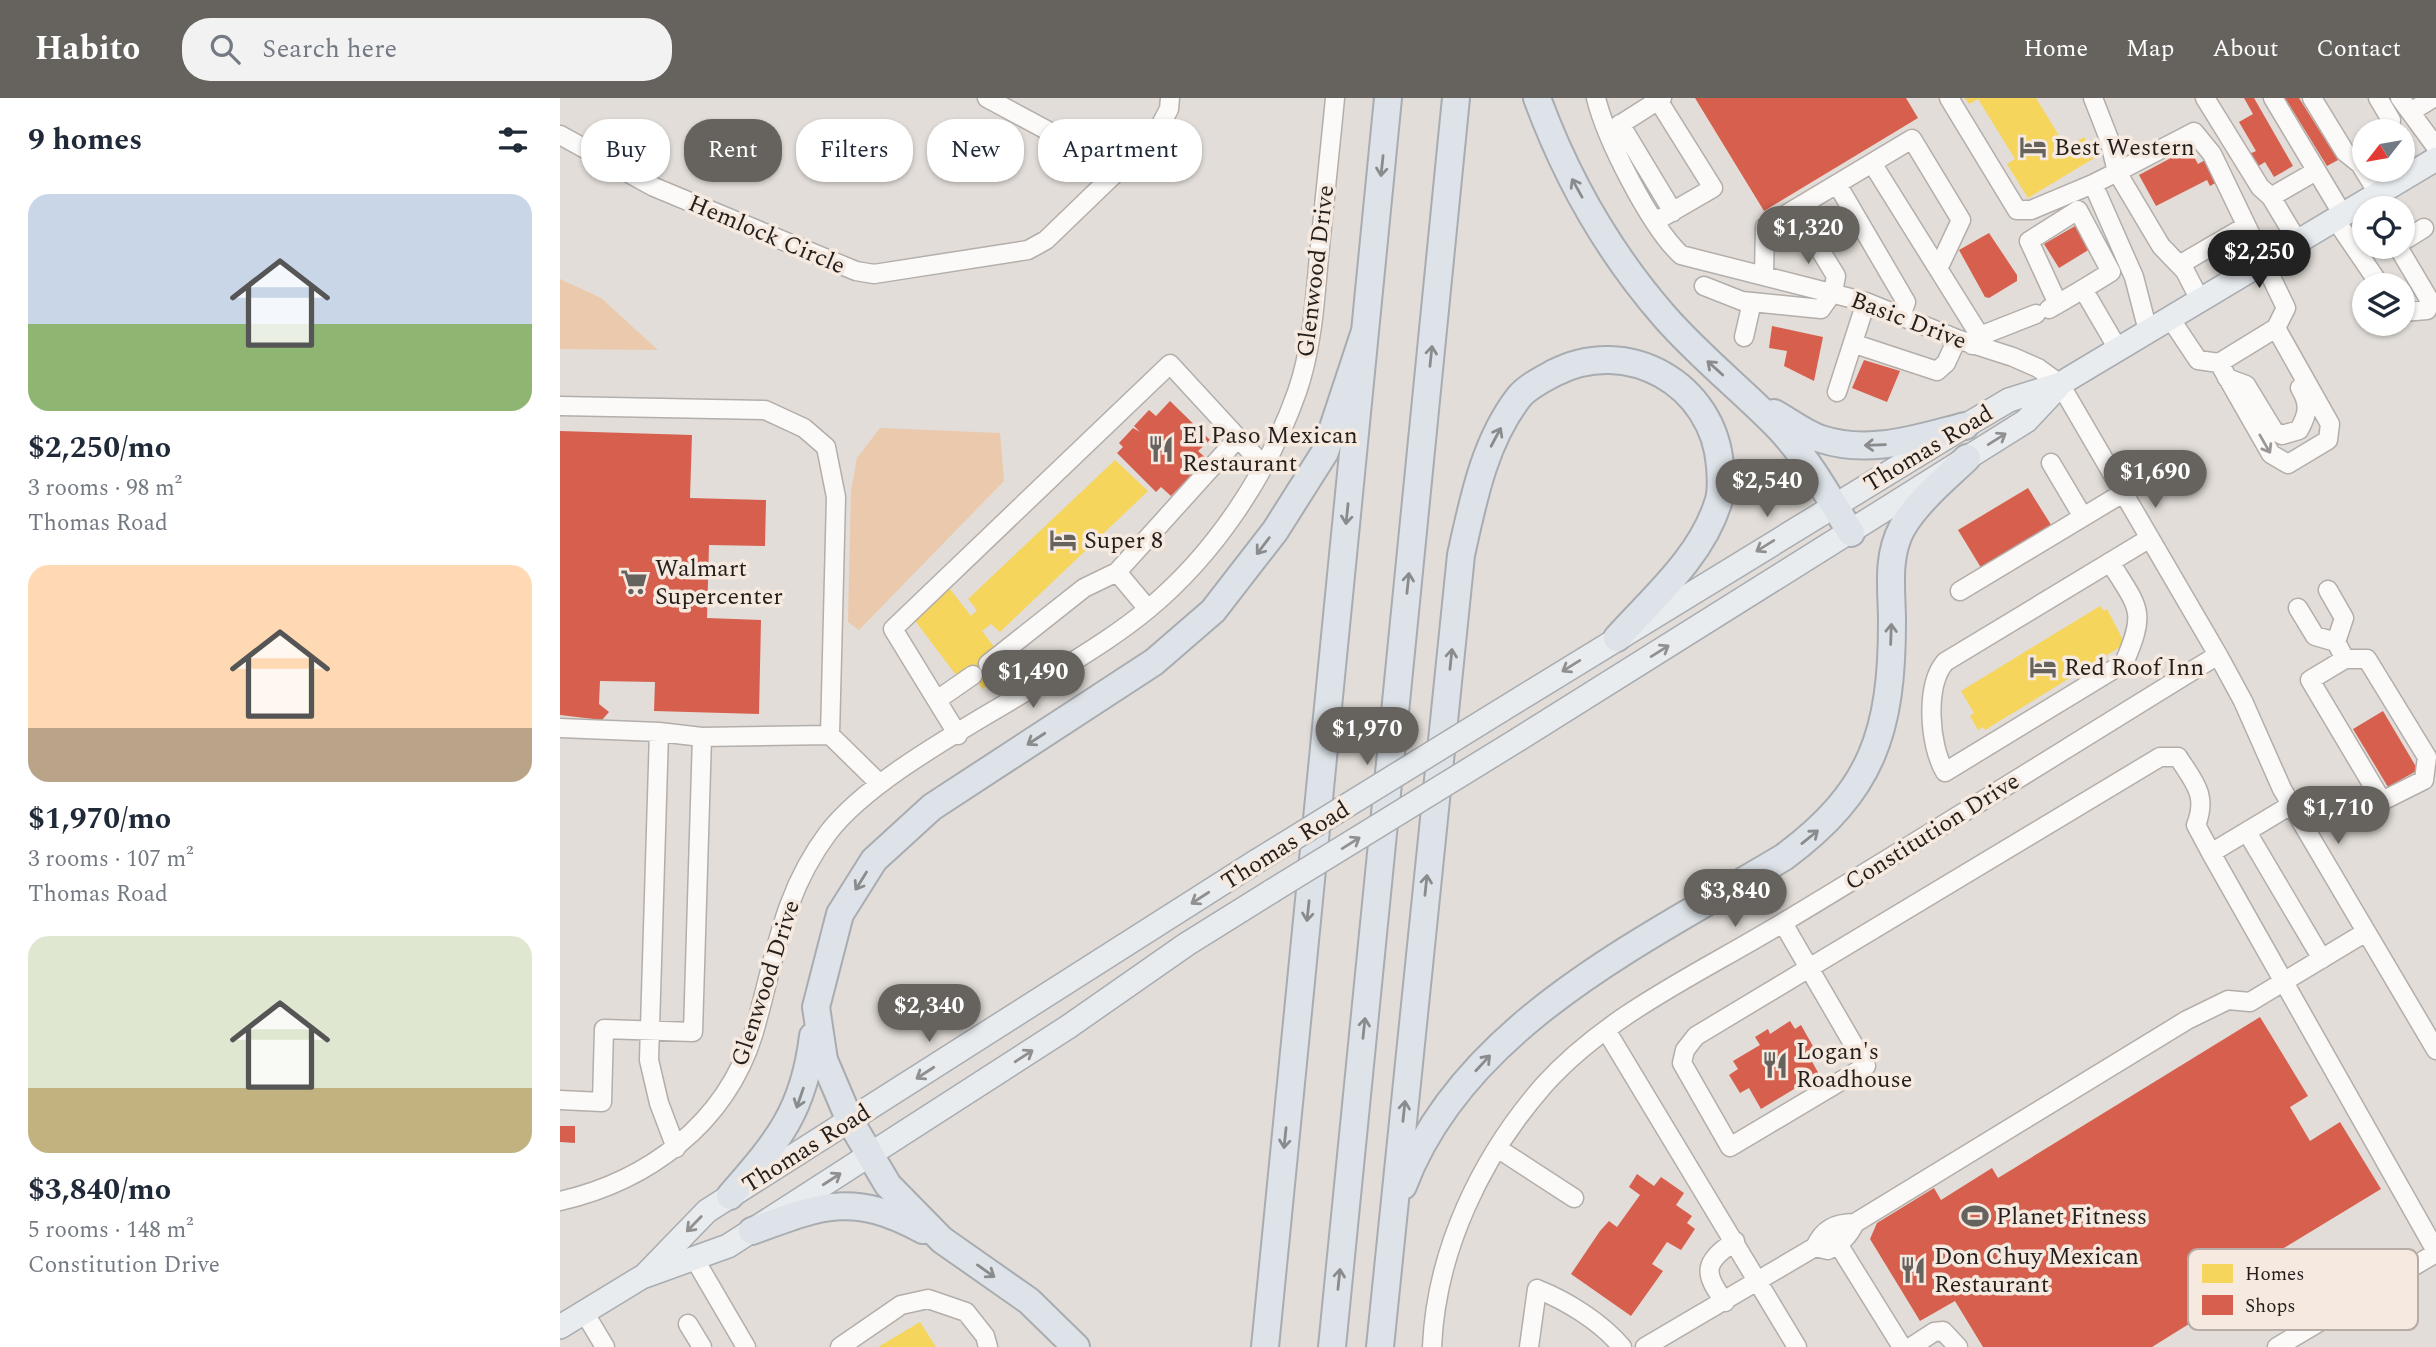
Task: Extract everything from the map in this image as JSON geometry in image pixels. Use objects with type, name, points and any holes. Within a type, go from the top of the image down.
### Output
[{"type":"highway","points":[[1265,1347],[1388,98]]},
{"type":"highway","points":[[1332,1347],[1456,98]]},
{"type":"highway","points":[[1537,98],[1573,181],[1636,281],[1664,317],[1749,399],[1805,460],[1851,533]]},
{"type":"highway","points":[[730,1196],[774,1145],[799,1103],[810,1061],[817,1007],[840,914],[874,860],[932,807],[1154,662],[1213,611],[1275,531],[1325,452],[1365,331]]},
{"type":"highway","points":[[1380,1347],[1461,555],[1473,500],[1487,455],[1520,396],[1571,364],[1590,360],[1622,359],[1665,375],[1691,395],[1708,419],[1719,447],[1719,501],[1706,531],[1687,560],[1617,638]]},
{"type":"highway","points":[[1749,399],[1821,439],[1858,445],[1896,444],[1965,426]]},
{"type":"highway","points":[[1392,1228],[1412,1164],[1427,1138],[1446,1107],[1506,1039],[1584,979],[1784,857],[1814,834],[1851,792],[1875,750],[1884,724],[1890,682],[1889,579],[1894,550],[1902,529],[1922,501],[1967,458]]},
{"type":"highway","points":[[817,1007],[824,1060],[850,1121],[888,1185],[942,1240]]},
{"type":"highway","points":[[752,1231],[834,1204],[869,1207],[904,1220],[942,1240],[1029,1301],[1076,1347]]},
{"type":"main road","name":"Thomas Road","points":[[2415,167],[2436,159]]},
{"type":"main road","name":"Thomas Road","points":[[2376,196],[2392,182]]},
{"type":"main road","name":"Thomas Road","points":[[642,1278],[707,1211],[1257,861],[1833,504],[2009,400],[2060,384],[2352,210]]},
{"type":"main road","name":"Thomas Road","points":[[560,1327],[642,1278],[728,1246],[752,1231],[1272,891],[1851,533],[2026,421],[2060,384]]},
{"type":"street","points":[[987,98],[1038,125]]},
{"type":"street","name":"Hemlock Circle","points":[[1163,119],[1170,98]]},
{"type":"street","name":"Glenwood Drive","points":[[560,1201],[620,1184],[664,1159],[695,1131],[731,1085],[752,1038],[785,910],[829,831],[869,791],[1108,639],[1149,609],[1198,559],[1236,511],[1263,465],[1298,390],[1313,322],[1335,98]]},
{"type":"street","points":[[1949,98],[2017,210],[2031,211],[2093,184],[2194,132],[2212,153],[2286,308],[2276,328],[2223,371]]},
{"type":"street","points":[[2092,98],[2109,139],[2117,172],[2161,246],[2179,265],[2200,300]]},
{"type":"street","points":[[2205,98],[2259,187],[2271,197],[2298,242]]},
{"type":"street","points":[[2273,98],[2373,273]]},
{"type":"street","points":[[2312,98],[2345,152],[2352,154]]},
{"type":"street","points":[[2378,98],[2390,119]]},
{"type":"street","points":[[2433,98],[2406,104],[2436,148]]},
{"type":"street","name":"Basic Drive","points":[[1598,99],[1656,221],[1681,254],[1866,302],[2013,357],[2038,368],[2060,384]]},
{"type":"street","points":[[1656,221],[1673,212],[1713,188],[1660,99],[1614,128],[1673,212]]},
{"type":"street","name":"Hemlock Circle","points":[[560,135],[654,187],[856,271],[874,274],[1028,250],[1046,240],[1106,182]]},
{"type":"street","points":[[1764,275],[1765,227],[1912,139],[1961,220],[1938,269]]},
{"type":"street","points":[[1872,163],[1938,269],[1970,340]]},
{"type":"street","points":[[2271,197],[2316,171]]},
{"type":"street","points":[[1837,184],[1906,302],[1901,317]]},
{"type":"street","points":[[2093,184],[2134,277],[2148,331]]},
{"type":"street","points":[[1704,286],[1752,302],[1822,309],[1833,292],[1836,276],[1795,209]]},
{"type":"street","points":[[1854,344],[1937,371],[1970,340],[2047,309],[2083,289],[2111,272],[2078,210],[2029,241],[2047,309]]},
{"type":"street","points":[[2179,265],[2246,226]]},
{"type":"street","points":[[2415,234],[2424,228]]},
{"type":"street","points":[[2415,276],[2430,301],[2427,310],[2415,311]]},
{"type":"street","points":[[2083,289],[2118,349]]},
{"type":"street","points":[[1744,337],[1752,302]]},
{"type":"street","points":[[1837,392],[1866,302]]},
{"type":"street","points":[[2170,318],[2197,360],[2246,385],[2274,431],[2283,435],[2299,430],[2306,416],[2308,400],[2285,364],[2286,347]]},
{"type":"street","points":[[2223,371],[2271,454],[2288,464],[2328,440],[2330,424],[2276,328]]},
{"type":"street","points":[[958,734],[892,629],[1170,364],[1263,465]]},
{"type":"street","points":[[2060,384],[2218,654],[2291,805],[2436,1050]]},
{"type":"street","points":[[560,406],[765,410],[804,428],[826,446],[836,497],[830,735]]},
{"type":"street","points":[[988,664],[1084,588],[1117,572],[1238,438]]},
{"type":"street","points":[[2051,463],[2083,517]]},
{"type":"street","points":[[1960,592],[2123,493]]},
{"type":"street","points":[[2110,562],[2135,602],[2140,616],[2138,631],[2124,663],[1945,772],[1934,755],[1932,686],[1936,672],[1945,662],[2110,562],[2150,538]]},
{"type":"street","points":[[1117,572],[1149,609]]},
{"type":"street","points":[[2328,590],[2344,618],[2336,642]]},
{"type":"street","points":[[2298,608],[2315,636],[2336,642],[2345,659]]},
{"type":"street","name":"Constitution Drive","points":[[1432,1347],[1433,1315],[1452,1241],[1471,1196],[1497,1148],[1545,1085],[1606,1030],[2218,654]]},
{"type":"street","points":[[2345,659],[2367,659],[2427,757],[2424,780],[2382,801],[2310,680],[2345,659]]},
{"type":"street","points":[[937,700],[973,675]]},
{"type":"street","points":[[560,728],[659,732],[702,737],[830,735],[880,784]]},
{"type":"street","points":[[659,732],[649,1059],[659,1103],[676,1148]]},
{"type":"street","points":[[560,1100],[602,1102],[604,1029],[693,1032],[702,737]]},
{"type":"street","points":[[1783,923],[1809,968],[1866,1066],[1730,1147],[1682,1063],[1685,1050],[1696,1036],[1809,968],[2160,757],[2178,757],[2201,794],[2202,809],[2196,825],[2436,1252],[2418,1263]]},
{"type":"street","points":[[2211,853],[2291,805]]},
{"type":"street","points":[[2247,832],[2322,959]]},
{"type":"street","points":[[1815,1247],[1828,1250],[1838,1244],[1846,1239],[1855,1223],[2187,1020],[2228,999],[2250,1002],[2366,932]]},
{"type":"street","points":[[1606,1030],[1797,1347]]},
{"type":"street","points":[[1497,1148],[1574,1198]]},
{"type":"street","points":[[1646,1347],[1667,1343],[1725,1301],[1815,1247],[1821,1234],[1839,1223],[1855,1223]]},
{"type":"street","points":[[1725,1301],[1709,1282],[1709,1266],[1716,1254],[1735,1241]]},
{"type":"street","points":[[1838,1244],[1902,1347]]},
{"type":"street","points":[[694,1258],[746,1347]]},
{"type":"street","points":[[1529,1347],[1537,1289],[1558,1297],[1613,1337],[1622,1347]]},
{"type":"street","points":[[839,1347],[901,1305],[928,1299],[966,1312],[985,1336],[988,1347]]},
{"type":"street","points":[[584,1312],[605,1347]]},
{"type":"street","points":[[688,1324],[702,1347]]},
{"type":"street","points":[[2277,1347],[2305,1330]]},
{"type":"street","points":[[1911,1347],[1934,1332],[1943,1331],[1958,1347]]},
{"type":"shaded area","points":[[560,279],[601,298],[658,350],[560,349]]},
{"type":"shaded area","points":[[880,428],[1000,433],[1004,481],[859,630],[848,622],[851,491],[857,458]]},
{"type":"building: Homes","name":"Best Western","points":[[1965,98],[2036,98],[2061,139],[2056,142],[2062,151],[2084,137],[2096,157],[2028,198],[2007,164],[2015,159],[1978,99],[1969,104]]},
{"type":"building: Homes","name":"Super 8","points":[[1115,460],[1148,491],[1000,632],[991,624],[982,631],[998,652],[986,661],[998,679],[982,689],[970,671],[959,679],[913,618],[950,589],[971,616],[977,610],[968,599]]},
{"type":"building: Homes","name":"Red Roof Inn","points":[[2100,606],[2104,611],[2107,609],[2125,644],[1985,730],[1983,727],[1978,730],[1970,716],[1974,713],[1961,691]]},
{"type":"building: Homes","points":[[920,1322],[936,1347],[878,1347]]},
{"type":"building: Shops","points":[[1695,98],[1906,98],[1918,118],[1764,211]]},
{"type":"building: Shops","points":[[2244,98],[2254,98],[2293,166],[2274,177],[2265,162],[2257,167],[2249,154],[2256,151],[2239,122],[2253,114]]},
{"type":"building: Shops","points":[[2285,98],[2299,98],[2338,160],[2327,166]]},
{"type":"building: Shops","points":[[2184,151],[2188,158],[2193,155],[2198,164],[2209,158],[2221,180],[2210,186],[2207,180],[2156,206],[2139,175]]},
{"type":"building: Shops","points":[[2075,226],[2090,249],[2059,268],[2044,244]]},
{"type":"building: Shops","points":[[1989,233],[2017,275],[2017,281],[1989,298],[1985,297],[1959,250]]},
{"type":"building: Shops","points":[[1772,326],[1823,337],[1814,381],[1784,366],[1787,351],[1769,348]]},
{"type":"building: Shops","points":[[1864,360],[1900,371],[1887,402],[1852,388]]},
{"type":"building: Shops","name":"El Paso Mexican Restaurant","points":[[1170,401],[1210,440],[1198,451],[1207,459],[1171,496],[1161,487],[1156,492],[1117,453],[1123,447],[1119,443],[1133,428],[1140,432],[1134,426],[1149,410],[1156,416]]},
{"type":"building: Shops","name":"Walmart Supercenter","points":[[560,431],[692,435],[690,498],[766,500],[765,546],[709,545],[707,618],[761,620],[759,714],[654,711],[655,682],[600,681],[599,704],[609,712],[602,720],[560,715]]},
{"type":"building: Shops","points":[[2028,488],[2053,528],[1983,571],[1958,530]]},
{"type":"building: Shops","points":[[2383,711],[2418,770],[2388,787],[2353,729]]},
{"type":"building: Shops","points":[[2260,1017],[2308,1096],[2290,1107],[2310,1141],[2340,1122],[2381,1189],[2282,1249],[2188,1249],[2188,1325],[2152,1347],[1983,1347],[1955,1301],[1920,1321],[1870,1239],[1877,1223],[1934,1188],[1941,1200],[1992,1168],[1998,1178]]},
{"type":"building: Shops","name":"Logan's Roadhouse","points":[[1790,1021],[1795,1029],[1801,1025],[1814,1048],[1807,1053],[1819,1074],[1761,1109],[1749,1088],[1740,1093],[1729,1075],[1738,1069],[1733,1061],[1760,1045],[1755,1037],[1768,1029],[1770,1034]]},
{"type":"building: Shops","points":[[560,1126],[575,1126],[575,1143],[560,1142]]},
{"type":"building: Shops","points":[[1637,1174],[1654,1186],[1661,1177],[1684,1193],[1676,1205],[1692,1216],[1687,1223],[1695,1229],[1681,1250],[1667,1242],[1652,1264],[1663,1271],[1631,1316],[1571,1274],[1600,1231],[1609,1221],[1617,1227],[1640,1195],[1629,1187]]},
{"type":"place","name":"Best Western","points":[[2033,147]]},
{"type":"place","name":"El Paso Mexican Restaurant","points":[[1161,449]]},
{"type":"place","name":"Super 8","points":[[1063,540]]},
{"type":"place","name":"Walmart Supercenter","points":[[634,582]]},
{"type":"place","name":"Red Roof Inn","points":[[2043,667]]},
{"type":"place","name":"Logan's Roadhouse","points":[[1775,1065]]},
{"type":"place","name":"Planet Fitness","points":[[1975,1216]]},
{"type":"place","name":"Don Chuy Mexican Restaurant","points":[[1913,1270]]}]
